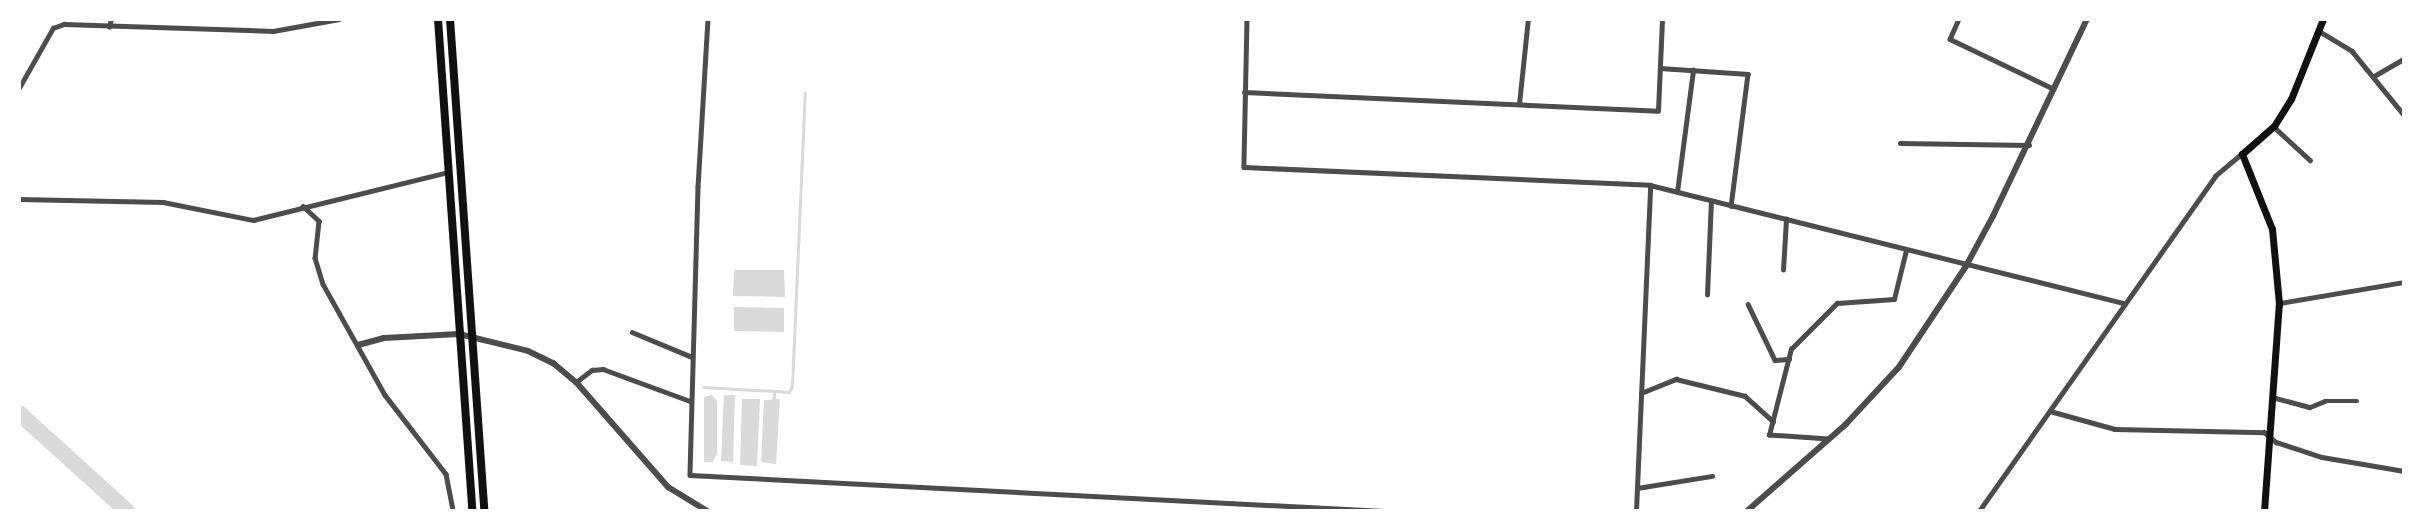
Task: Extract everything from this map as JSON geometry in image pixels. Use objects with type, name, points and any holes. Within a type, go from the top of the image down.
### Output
[{"type":"main road","points":[[438,19],[472,511]]},
{"type":"main road","points":[[450,19],[484,511]]},
{"type":"main road","points":[[2264,511],[2279,304],[2272,229],[2242,154],[2274,126],[2291,99],[2323,19]]},
{"type":"street","points":[[109,27],[111,19]]},
{"type":"street","points":[[19,88],[53,28],[64,24],[273,32],[339,19]]},
{"type":"street","points":[[708,19],[690,401],[690,475],[1291,509],[1384,511]]},
{"type":"street","points":[[1247,19],[1244,167],[1650,185],[1966,266],[2124,303]]},
{"type":"street","points":[[1519,104],[1528,19]]},
{"type":"street","points":[[1244,92],[1658,111],[1662,19]]},
{"type":"street","points":[[1959,19],[1951,39],[2053,89]]},
{"type":"street","points":[[1747,511],[1757,508],[1899,367],[1966,266],[2029,145],[2087,19]]},
{"type":"street","points":[[2319,31],[2352,51],[2404,115]]},
{"type":"street","points":[[2374,76],[2404,59]]},
{"type":"street","points":[[1660,68],[1748,74],[1731,206]]},
{"type":"street","points":[[1677,192],[1693,70]]},
{"type":"street","points":[[2274,126],[2311,160]]},
{"type":"street","points":[[1900,143],[2029,145]]},
{"type":"street","points":[[1979,511],[2124,303],[2162,258],[2215,176],[2242,154]]},
{"type":"street","points":[[19,199],[163,202],[253,220],[449,172]]},
{"type":"street","points":[[1636,511],[1650,185]]},
{"type":"street","points":[[1707,295],[1711,201]]},
{"type":"street","points":[[303,206],[319,220],[315,258],[323,284],[386,395],[446,474],[453,511]]},
{"type":"street","points":[[1783,270],[1786,219]]},
{"type":"street","points":[[1829,439],[1769,435],[1791,349],[1837,303],[1894,299],[1906,250]]},
{"type":"street","points":[[2279,304],[2404,282]]},
{"type":"street","points":[[1748,304],[1775,360],[1789,359]]},
{"type":"street","points":[[632,332],[692,357]]},
{"type":"street","points":[[358,345],[384,338],[459,334],[528,351],[576,382],[668,487],[707,511]]},
{"type":"street","points":[[576,382],[603,369],[690,401]]},
{"type":"street","points":[[1641,393],[1676,379],[1745,396],[1773,421]]},
{"type":"street","points":[[2272,397],[2310,407],[2325,401],[2357,401]]},
{"type":"street","points":[[2050,411],[2115,429],[2264,432],[2276,442],[2322,457],[2404,471]]},
{"type":"street","points":[[1637,488],[1712,476]]},
{"type":"shaded area","points":[[734,270],[784,270],[785,297],[733,296]]},
{"type":"shaded area","points":[[734,307],[784,308],[784,332],[734,331]]},
{"type":"shaded area","points":[[712,395],[717,401],[717,454],[713,462],[704,462],[704,397]]},
{"type":"shaded area","points":[[724,395],[735,395],[733,462],[721,461]]},
{"type":"shaded area","points":[[742,399],[760,399],[757,466],[740,465]]},
{"type":"shaded area","points":[[780,399],[776,464],[761,462],[764,400]]},
{"type":"waterway","points":[[775,391],[789,392],[792,386],[805,93]]},
{"type":"waterway","points":[[703,387],[775,391],[774,400]]},
{"type":"waterway","points":[[19,413],[127,511]]}]
